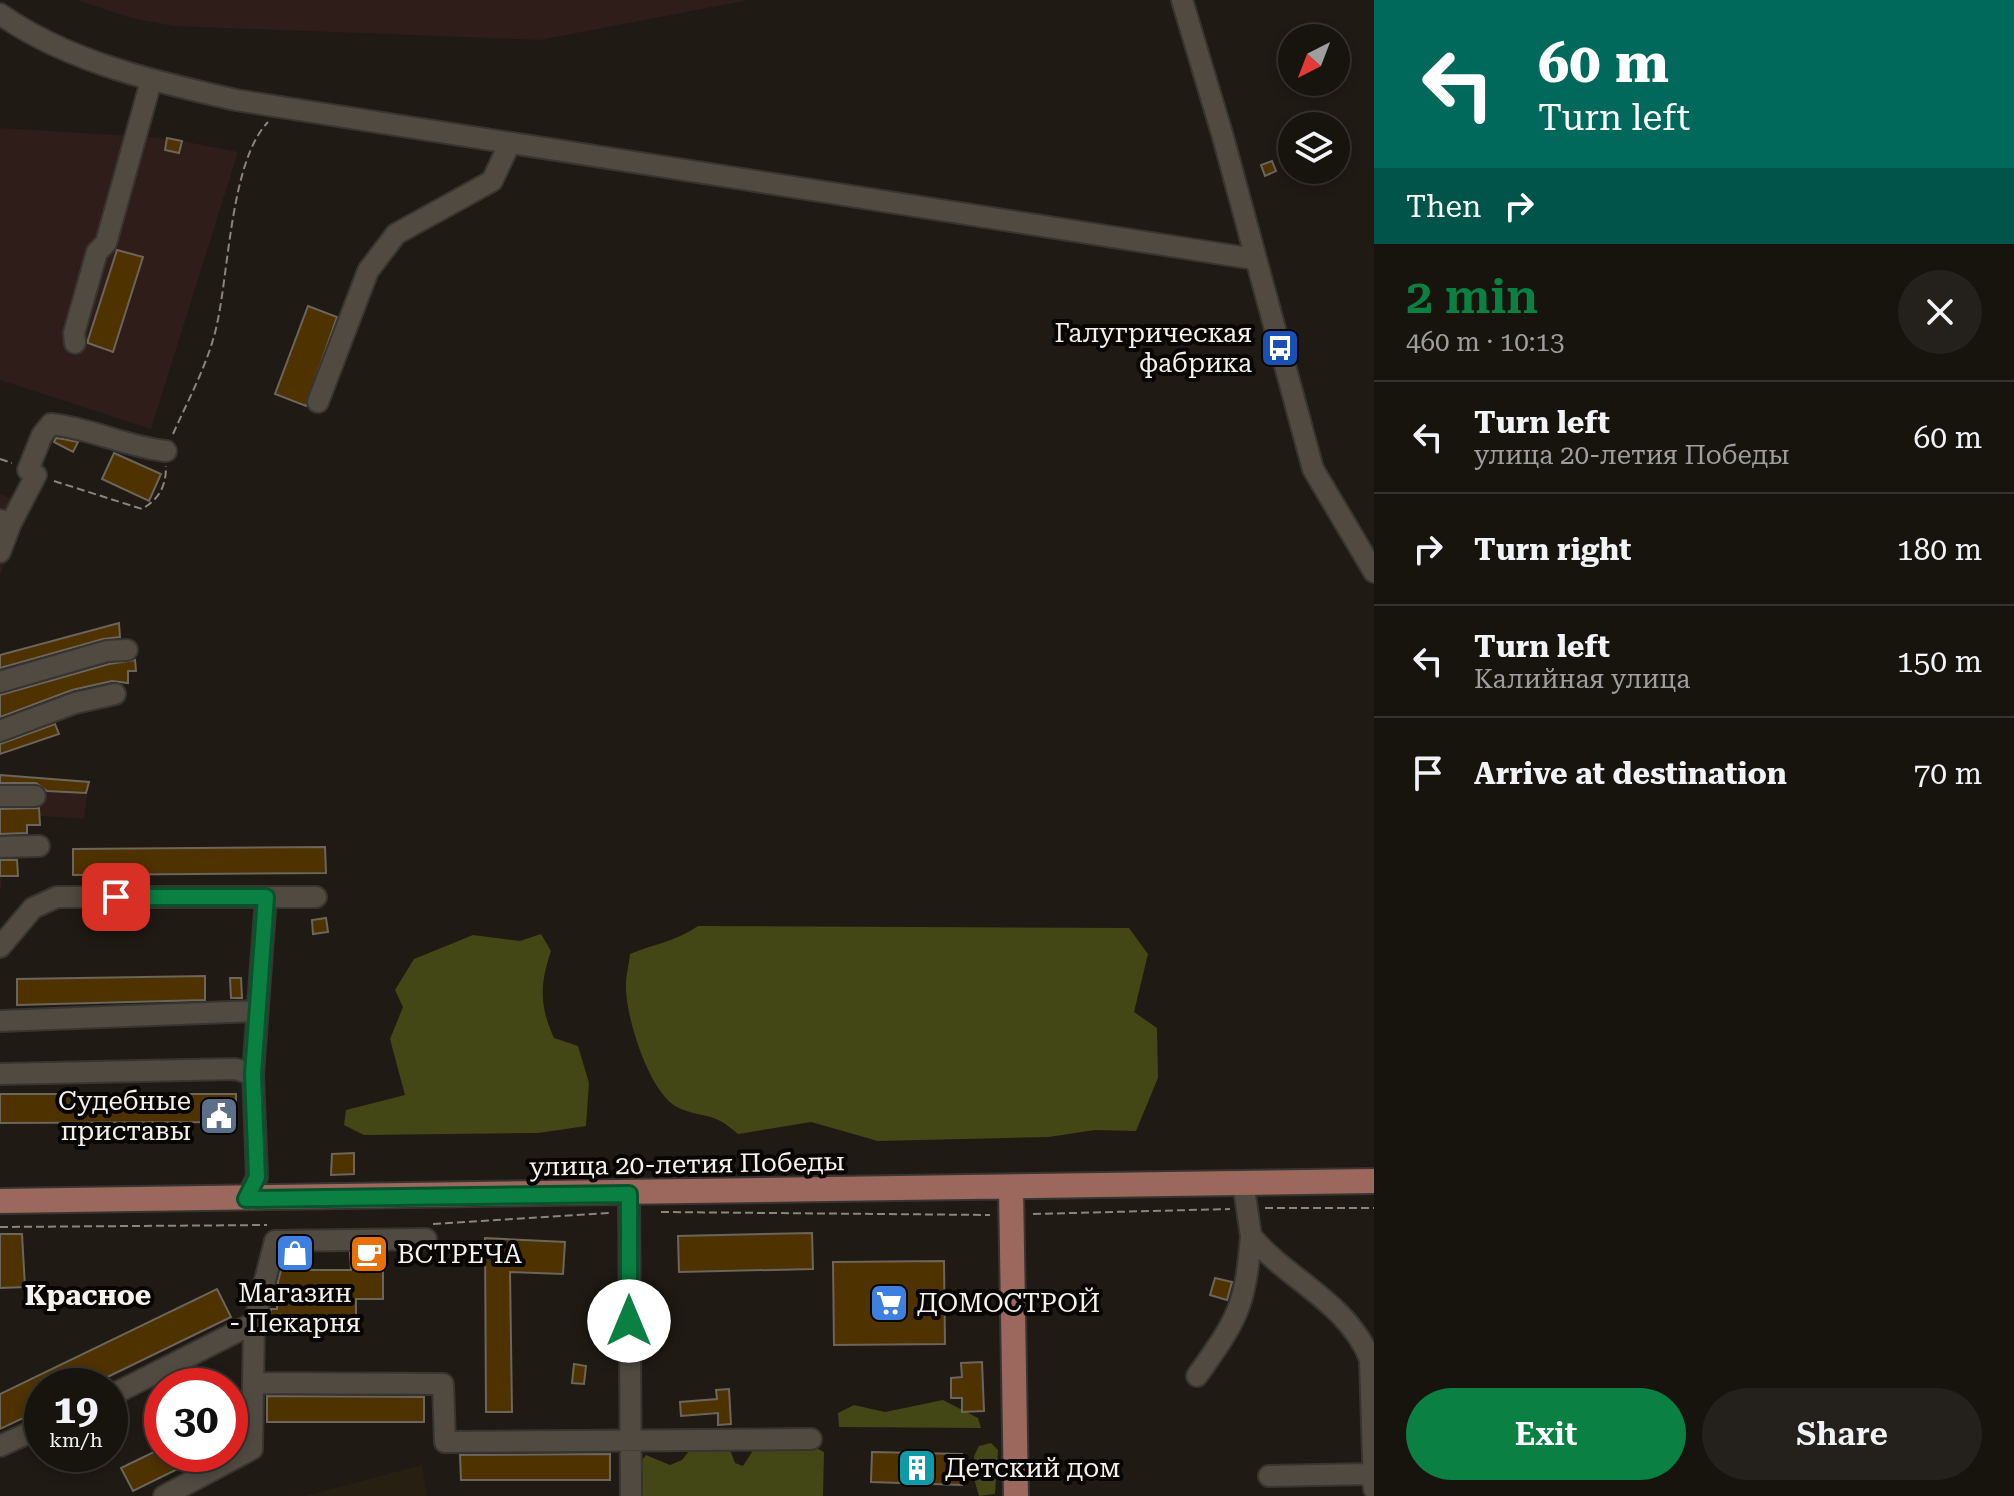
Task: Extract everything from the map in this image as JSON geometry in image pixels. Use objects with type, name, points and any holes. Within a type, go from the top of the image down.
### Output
[{"type":"main road","name":"улица 20-летия Победы","points":[[0,1201],[246,1199],[629,1203],[1011,1187],[1374,1181]]},
{"type":"main road","points":[[1011,1187],[1016,1496]]},
{"type":"street","points":[[1182,0],[1223,137],[1313,469],[1374,572]]},
{"type":"street","points":[[0,14],[17,26],[151,81],[283,107],[1254,259]]},
{"type":"street","points":[[75,343],[74,333],[97,252],[106,243],[151,81]]},
{"type":"street","points":[[318,402],[368,271],[396,234],[492,181],[510,143]]},
{"type":"street","points":[[0,552],[5,521],[32,472],[42,435],[51,424],[78,427],[145,449],[166,451]]},
{"type":"street","points":[[0,682],[107,651],[127,650]]},
{"type":"street","points":[[0,731],[75,703],[115,694]]},
{"type":"street","points":[[0,796],[35,796]]},
{"type":"street","points":[[0,847],[39,846]]},
{"type":"street","points":[[0,947],[33,908],[57,897],[316,897]]},
{"type":"street","points":[[246,1199],[257,1177],[253,1074],[266,897]]},
{"type":"street","points":[[0,1021],[257,1011]]},
{"type":"street","points":[[0,1074],[235,1069],[253,1074]]},
{"type":"street","points":[[1197,1376],[1236,1321],[1247,1286],[1251,1236],[1244,1209],[1243,1182]]},
{"type":"street","points":[[629,1203],[631,1496]]},
{"type":"street","points":[[164,1496],[252,1449],[254,1323],[275,1241],[426,1232]]},
{"type":"street","points":[[1251,1236],[1340,1311],[1363,1342],[1370,1359],[1374,1489]]},
{"type":"street","points":[[128,1387],[254,1323]]},
{"type":"street","points":[[255,1383],[443,1384],[445,1442],[811,1439]]},
{"type":"street","points":[[0,1446],[24,1435]]},
{"type":"street","points":[[1269,1476],[1365,1474],[1374,1481]]},
{"type":"path","points":[[0,459],[142,509],[157,500],[166,480],[166,451],[217,326],[238,198],[253,137],[283,107]]},
{"type":"path","points":[[426,1232],[629,1203]]},
{"type":"path","points":[[660,1212],[1010,1215],[1374,1208]]},
{"type":"path","points":[[0,1227],[267,1225]]},
{"type":"shaded area","points":[[77,0],[749,0],[540,40],[173,26],[131,18]]},
{"type":"shaded area","points":[[0,128],[167,138],[238,152],[151,429],[0,380]]},
{"type":"shaded area","points":[[0,494],[32,508],[0,574]]},
{"type":"shaded area","points":[[0,778],[89,782],[84,819],[40,816],[27,825],[26,857],[17,858],[18,876],[2,876],[0,895]]},
{"type":"shaded area","points":[[422,1465],[427,1496],[305,1496]]},
{"type":"green space","points":[[698,926],[1129,928],[1148,954],[1134,1012],[1157,1028],[1158,1078],[1136,1131],[1095,1130],[1049,1137],[878,1141],[811,1122],[738,1134],[714,1118],[686,1111],[667,1099],[648,1070],[630,1015],[626,985],[630,954],[674,939]]},
{"type":"green space","points":[[541,934],[551,951],[543,984],[546,1015],[554,1038],[578,1046],[589,1083],[586,1126],[538,1133],[364,1135],[344,1125],[346,1110],[405,1095],[390,1039],[403,1007],[395,990],[414,959],[473,935],[520,941]]},
{"type":"green space","points":[[943,1400],[978,1418],[981,1428],[839,1427],[838,1413],[854,1405],[885,1412]]},
{"type":"green space","points":[[991,1443],[998,1450],[995,1494],[979,1496],[973,1475],[974,1456],[979,1446]]},
{"type":"green space","points":[[812,1446],[824,1452],[823,1496],[638,1496],[637,1467],[646,1455],[670,1465],[682,1460],[689,1451],[730,1450],[735,1463],[743,1466],[754,1449]]},
{"type":"building","points":[[167,138],[182,141],[179,153],[165,150]]},
{"type":"building","points":[[1272,161],[1276,171],[1265,176],[1261,165]]},
{"type":"building","points":[[117,250],[143,257],[113,352],[88,343],[88,340]]},
{"type":"building","points":[[308,306],[337,317],[306,406],[275,394]]},
{"type":"building","points":[[56,438],[78,442],[73,452],[54,442]]},
{"type":"building","points":[[114,453],[161,474],[149,501],[102,479]]},
{"type":"building","points":[[119,623],[120,637],[0,668],[0,655]]},
{"type":"building","points":[[135,660],[136,671],[128,671],[128,683],[112,681],[72,690],[0,717],[0,695],[109,664]]},
{"type":"building","points":[[55,724],[59,734],[0,754],[0,744]]},
{"type":"building","points":[[0,775],[89,782],[86,793],[47,791],[36,783],[0,783]]},
{"type":"building","points":[[39,808],[40,825],[27,825],[27,833],[0,834],[0,809]]},
{"type":"building","points":[[325,847],[326,873],[73,875],[73,849]]},
{"type":"building","points":[[0,860],[17,860],[18,876],[0,876]]},
{"type":"building","points":[[326,918],[328,932],[313,934],[312,920]]},
{"type":"building","points":[[205,976],[205,1000],[17,1005],[17,979]]},
{"type":"building","points":[[230,978],[241,978],[242,998],[231,998]]},
{"type":"building","points":[[0,1094],[236,1094],[236,1122],[0,1123]]},
{"type":"building","points":[[354,1153],[354,1174],[331,1175],[332,1154]]},
{"type":"building","points":[[812,1233],[813,1269],[679,1272],[678,1236]]},
{"type":"building","points":[[0,1234],[22,1234],[25,1287],[0,1288]]},
{"type":"building","points":[[485,1238],[565,1242],[563,1274],[510,1272],[512,1412],[486,1412]]},
{"type":"building","points":[[350,1253],[383,1253],[383,1299],[356,1299],[356,1332],[267,1332],[271,1309],[277,1309],[277,1286],[285,1254],[306,1254],[306,1270],[351,1270]]},
{"type":"building","name":"ДОМОСТРОЙ","points":[[944,1261],[945,1344],[834,1345],[833,1262]]},
{"type":"building","points":[[1215,1278],[1232,1282],[1227,1300],[1210,1295]]},
{"type":"building","points":[[217,1289],[231,1317],[126,1368],[54,1368]]},
{"type":"building","points":[[982,1362],[984,1411],[962,1412],[962,1398],[951,1398],[951,1378],[962,1377],[961,1363]]},
{"type":"building","points":[[574,1364],[586,1366],[584,1384],[572,1383]]},
{"type":"building","points":[[24,1382],[24,1418],[0,1429],[0,1394]]},
{"type":"building","points":[[729,1389],[731,1424],[718,1425],[718,1413],[681,1416],[680,1402],[717,1399],[716,1390]]},
{"type":"building","points":[[267,1396],[424,1397],[424,1422],[267,1422]]},
{"type":"building","name":"Детский дом","points":[[872,1452],[962,1454],[962,1485],[871,1482]]},
{"type":"building","points":[[610,1454],[610,1480],[461,1480],[460,1455]]},
{"type":"building","points":[[144,1457],[144,1472],[172,1472],[133,1491],[123,1472],[128,1472],[128,1465]]},
{"type":"place","name":"Галугрическая фабрика","points":[[1280,348]]},
{"type":"place","name":"Судебные приставы","points":[[219,1116]]},
{"type":"place","name":"Магазин - Пекарня","points":[[295,1253]]},
{"type":"place","name":"ВСТРЕЧА","points":[[369,1254]]},
{"type":"place","name":"ДОМОСТРОЙ","points":[[889,1303]]},
{"type":"place","name":"Детский дом","points":[[917,1468]]},
{"type":"district","name":"Красное","points":[[88,1295]]},
{"type":"route","points":[[116,897],[266,897],[253,1074],[257,1177],[246,1199],[629,1194],[629,1321]]}]
